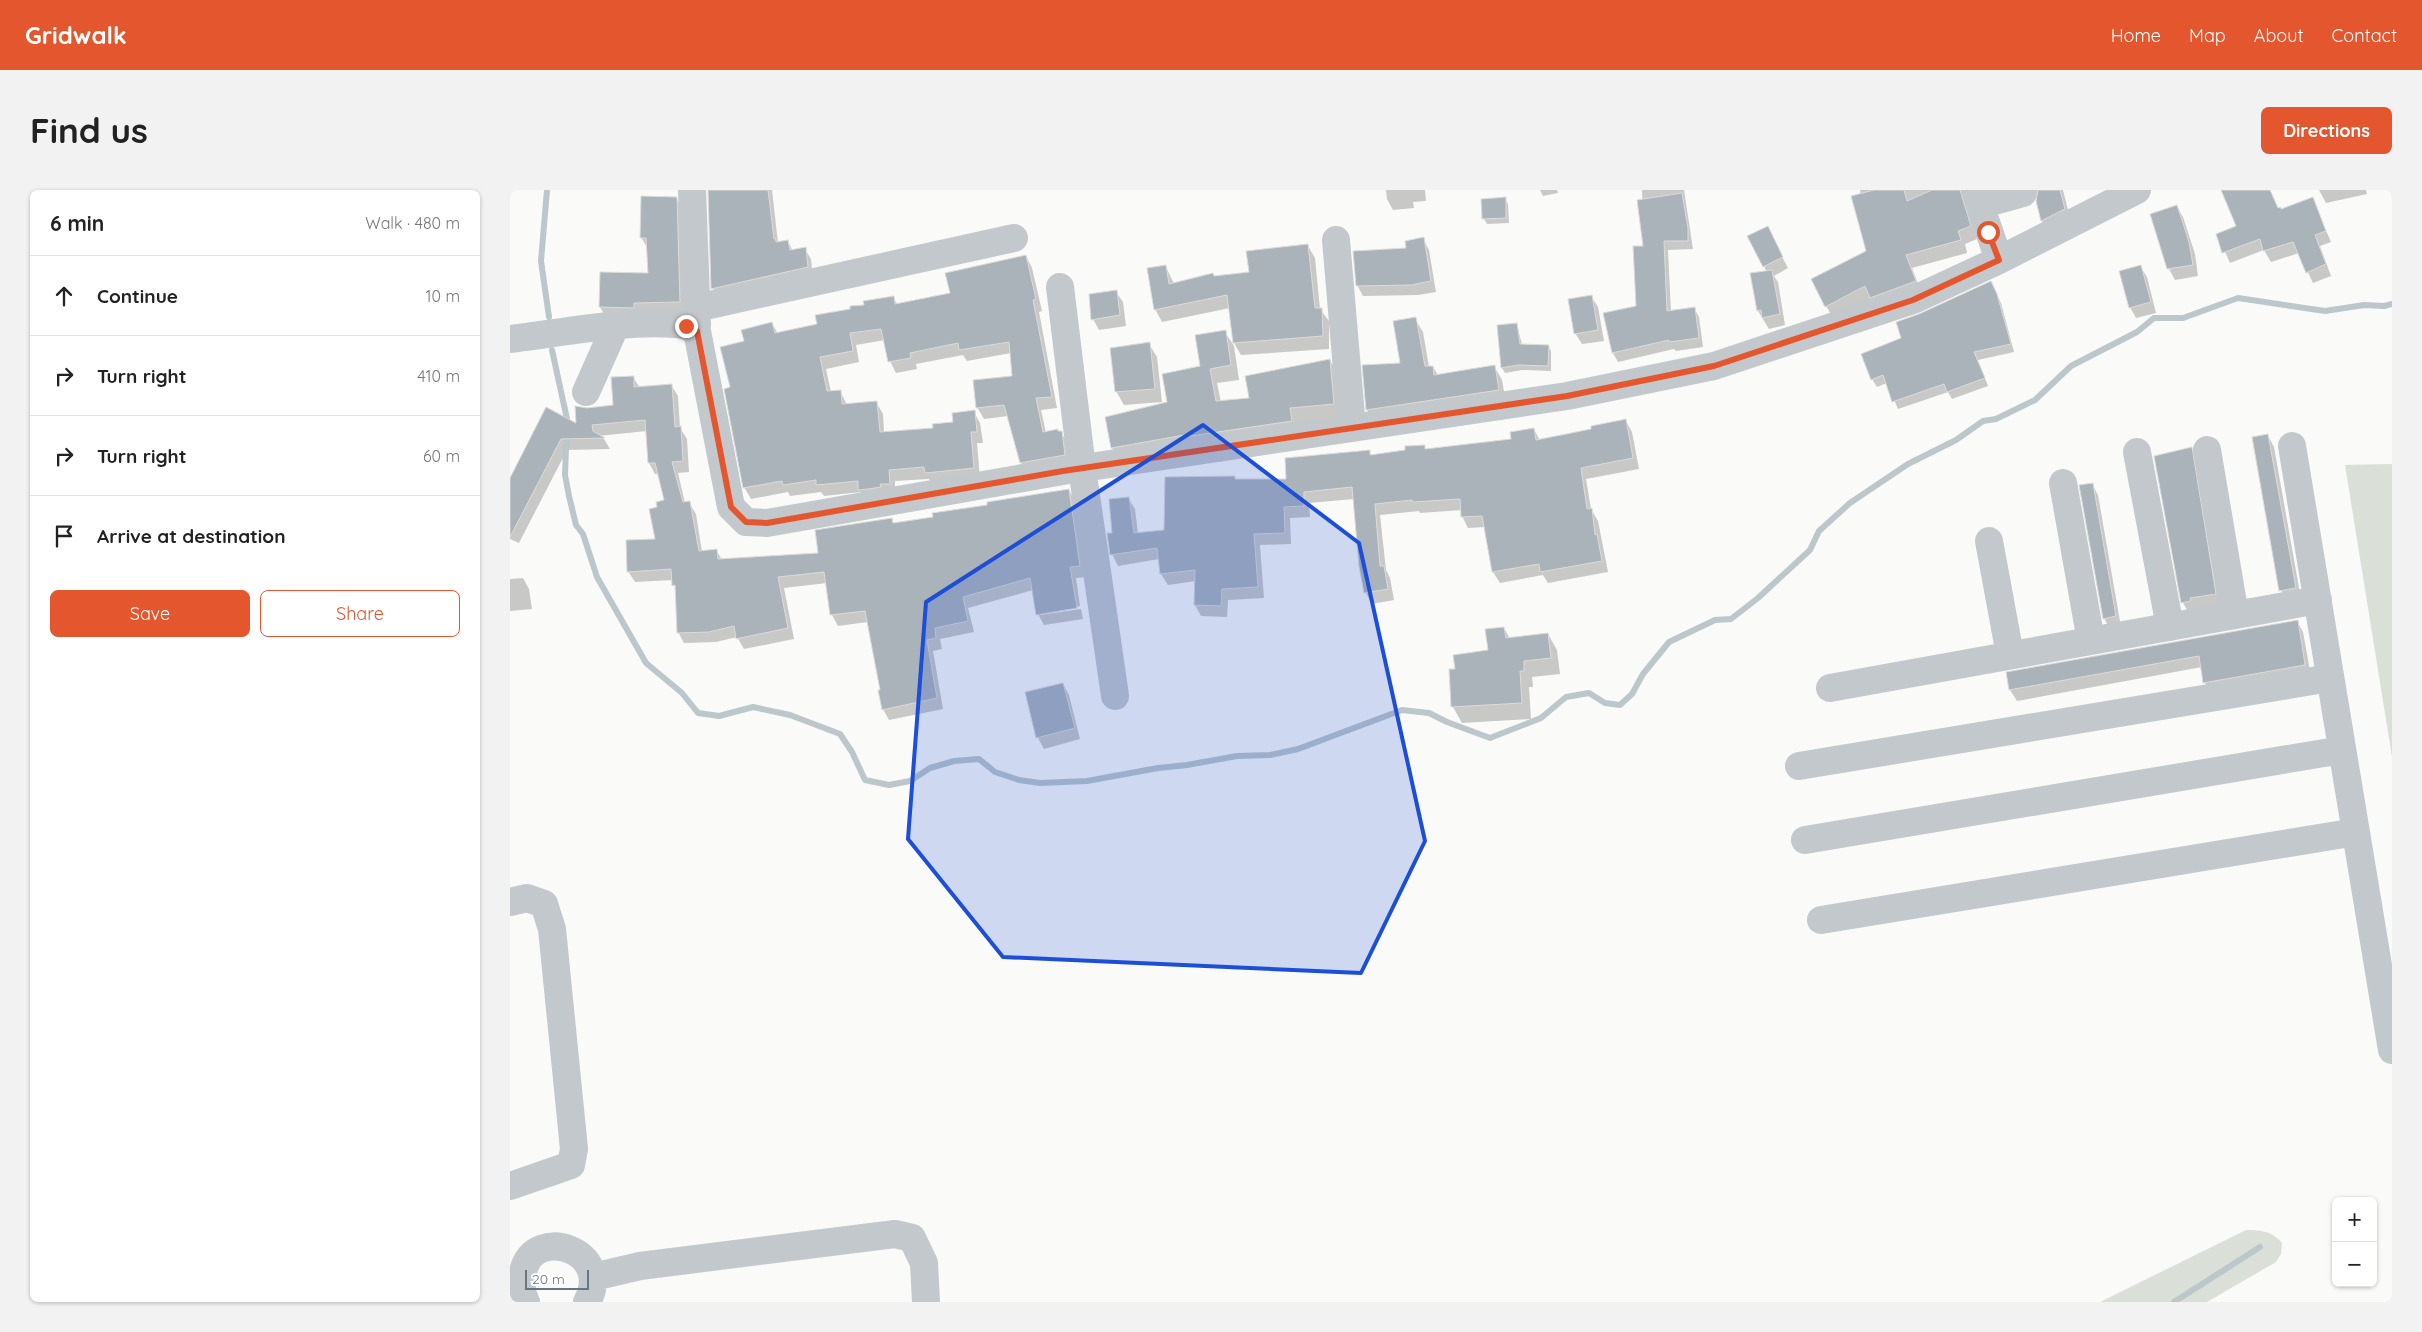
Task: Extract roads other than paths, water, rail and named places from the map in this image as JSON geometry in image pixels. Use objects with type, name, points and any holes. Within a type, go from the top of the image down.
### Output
[{"type":"street","points":[[692,190],[696,320],[731,507],[746,522],[767,523],[1082,468],[1567,396],[1714,366],[1913,300],[1999,260],[2137,190]]},
{"type":"street","points":[[1999,260],[1978,198],[2023,193]]},
{"type":"street","points":[[510,339],[615,327],[675,324],[686,326],[696,320],[1014,238]]},
{"type":"street","points":[[1336,240],[1352,428]]},
{"type":"street","points":[[1060,287],[1082,468],[1114,696]]},
{"type":"street","points":[[586,392],[615,327]]},
{"type":"street","points":[[2292,446],[2392,1050]]},
{"type":"street","points":[[2207,450],[2235,615]]},
{"type":"street","points":[[2137,452],[2170,627]]},
{"type":"street","points":[[2063,483],[2091,641]]},
{"type":"street","points":[[1989,541],[2010,655]]},
{"type":"street","points":[[1830,688],[2318,600]]},
{"type":"street","points":[[1799,766],[2330,678]]},
{"type":"street","points":[[1806,840],[2342,750]]},
{"type":"street","points":[[1821,920],[2356,832]]},
{"type":"street","points":[[510,902],[527,898],[544,904],[552,929],[574,1149],[571,1165],[510,1186]]},
{"type":"street","points":[[519,1296],[524,1268],[530,1258],[539,1251],[550,1247],[562,1246],[573,1250],[586,1261],[590,1290],[640,1266],[895,1234],[912,1238],[924,1263],[926,1302]]},
{"type":"waterway","points":[[547,190],[541,261],[549,317]]},
{"type":"waterway","points":[[552,350],[567,419],[565,475],[576,525],[583,534],[597,577],[646,663],[682,693],[698,713],[719,716],[753,707],[790,715],[840,734],[852,752],[865,780],[889,785],[910,781],[930,768],[954,761],[979,759],[995,772],[1019,780],[1040,783],[1087,781],[1237,756],[1270,755],[1298,749],[1402,710],[1429,713],[1447,722],[1490,738],[1541,718],[1566,697],[1589,693],[1605,703],[1620,705],[1632,694],[1643,674],[1669,642],[1715,620],[1731,619],[1758,598],[1810,550],[1819,531],[1850,503],[1908,464],[1956,440],[1983,421],[1996,419],[2035,400],[2071,366],[2137,332],[2154,318],[2183,318],[2238,298],[2325,311],[2364,305],[2384,306],[2392,304]]},
{"type":"waterway","points":[[2174,1302],[2260,1247]]}]
